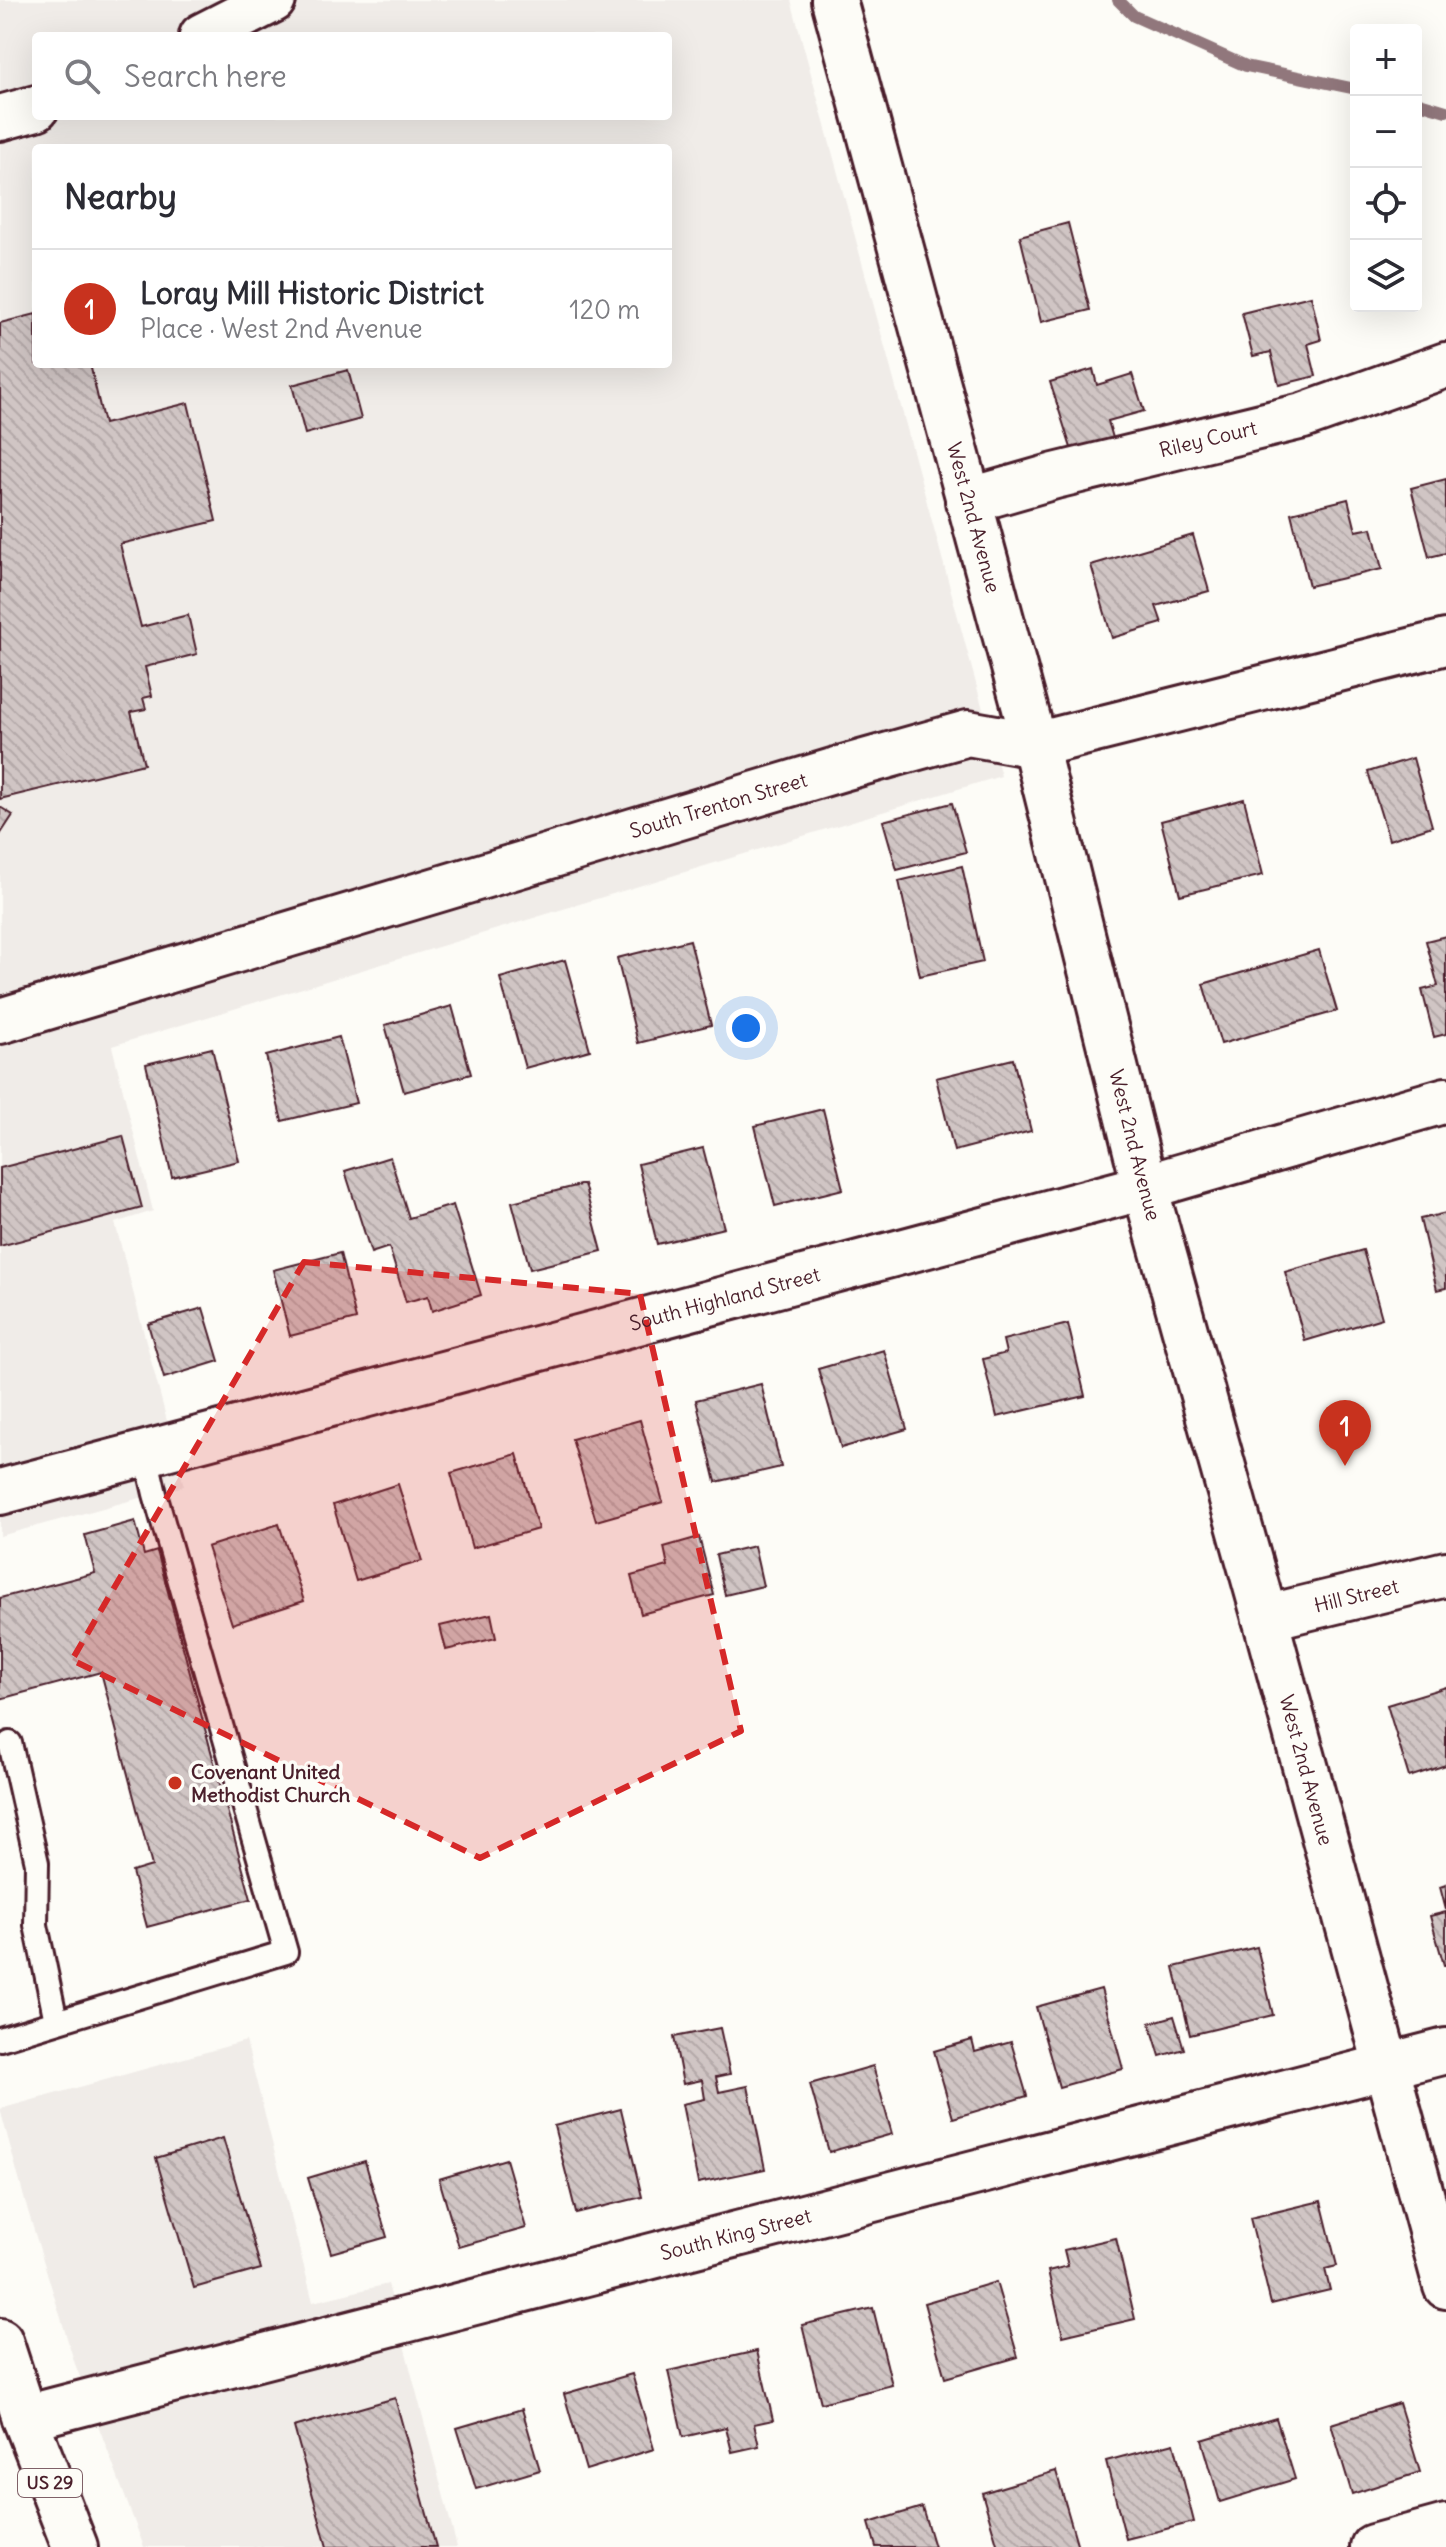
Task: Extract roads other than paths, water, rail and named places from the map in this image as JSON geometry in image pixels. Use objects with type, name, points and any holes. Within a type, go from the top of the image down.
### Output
[{"type":"street","points":[[210,32],[273,0]]},
{"type":"street","name":"West 2nd Avenue","points":[[834,0],[1035,745],[1145,1187],[1446,2286]]},
{"type":"street","points":[[0,118],[32,109]]},
{"type":"street","name":"Riley Court","points":[[968,501],[1055,476],[1303,416],[1446,365]]},
{"type":"street","name":"South Trenton Street","points":[[0,1021],[968,733],[1035,745],[1446,642]]},
{"type":"street","name":"South Highland Street","points":[[0,1492],[1145,1187],[1446,1100]]},
{"type":"street","name":"Hill Street","points":[[1265,1618],[1446,1574]]},
{"type":"street","name":"South King Street","points":[[25,2418],[1446,2051]]},
{"type":"street","name":"US 29","points":[[0,2341],[25,2418],[75,2547]]},
{"type":"street","points":[[1373,2547],[1446,2527]]},
{"type":"lane","points":[[0,2039],[286,1952],[146,1455]]},
{"type":"lane","points":[[10,1743],[37,1863],[36,1925],[56,2021]]},
{"type":"waterway","points":[[1118,0],[1134,16],[1246,66],[1350,88]]},
{"type":"waterway","points":[[1422,104],[1446,111]]},
{"type":"place","name":"Loray Mill Historic District","points":[[1345,1466]]},
{"type":"place","name":"Covenant United Methodist Church","points":[[175,1783]]}]
